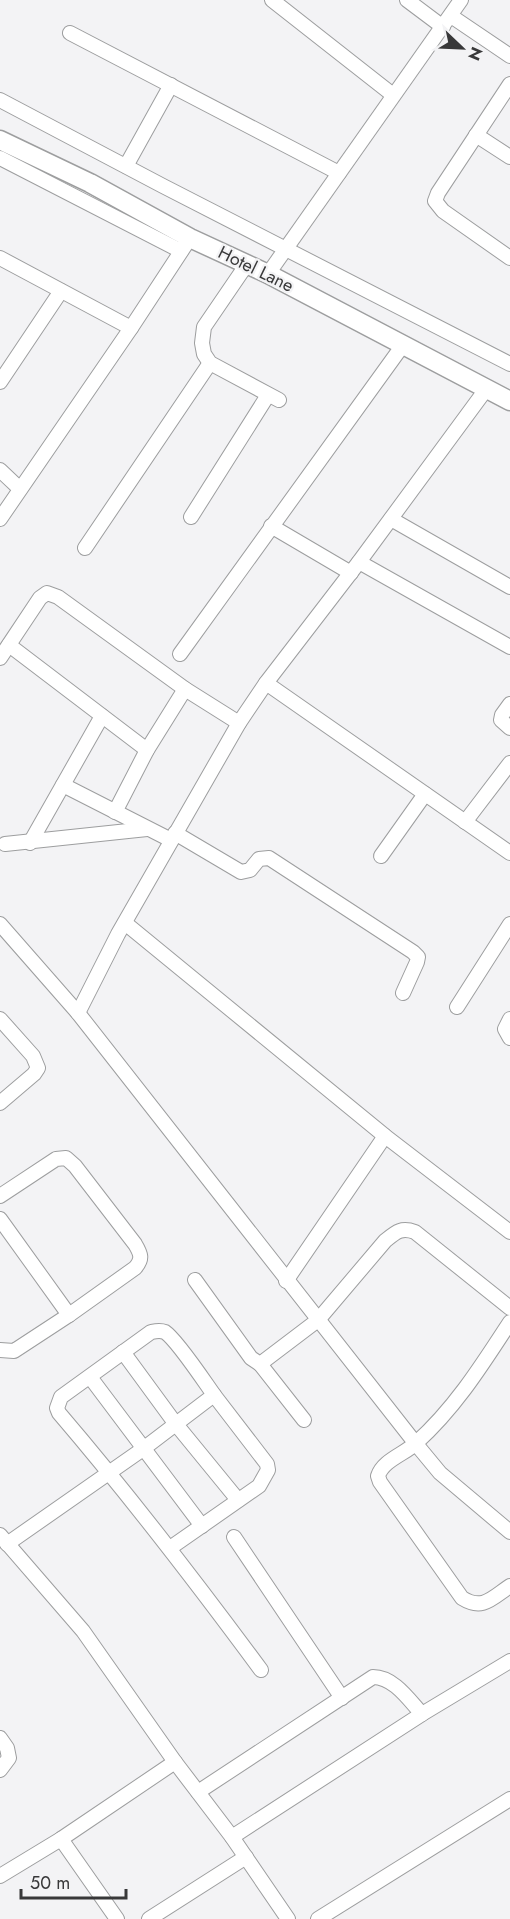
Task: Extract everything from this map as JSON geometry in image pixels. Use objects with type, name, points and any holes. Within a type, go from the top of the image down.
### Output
[{"type":"street","points":[[272,0],[393,95]]},
{"type":"street","points":[[407,0],[510,56]]},
{"type":"street","points":[[271,270],[461,0]]},
{"type":"street","points":[[70,33],[339,173]]},
{"type":"street","points":[[510,84],[435,201],[443,211],[510,258]]},
{"type":"street","points":[[126,166],[171,85]]},
{"type":"street","points":[[0,100],[285,250],[510,364]]},
{"type":"street","points":[[476,135],[510,157]]},
{"type":"street","name":"Hotel Lane","points":[[0,140],[90,183],[185,244],[271,270],[403,345],[510,401]]},
{"type":"street","points":[[0,158],[185,244],[131,328],[0,519]]},
{"type":"street","points":[[0,258],[131,328]]},
{"type":"street","points":[[191,517],[273,397],[210,363],[204,354],[202,343],[204,327],[247,264]]},
{"type":"street","points":[[0,382],[61,291]]},
{"type":"street","points":[[180,654],[403,345]]},
{"type":"street","points":[[85,548],[210,363]]},
{"type":"street","points":[[78,1013],[125,923],[239,723],[266,683],[355,568],[486,388]]},
{"type":"street","points":[[0,470],[20,489]]},
{"type":"street","points":[[391,519],[510,587]]},
{"type":"street","points":[[272,526],[510,647]]},
{"type":"street","points":[[0,658],[40,598],[47,593],[58,597],[184,689],[239,723]]},
{"type":"street","points":[[9,645],[147,750]]},
{"type":"street","points":[[266,683],[510,853]]},
{"type":"street","points":[[115,812],[147,750],[184,689]]},
{"type":"street","points":[[510,704],[501,720],[510,728]]},
{"type":"street","points":[[30,843],[102,716]]},
{"type":"street","points":[[465,822],[510,763]]},
{"type":"street","points":[[63,785],[147,829],[173,837],[241,872],[250,870],[259,859],[269,858],[418,957],[403,993]]},
{"type":"street","points":[[381,856],[425,794]]},
{"type":"street","points":[[2,843],[30,843],[147,829]]},
{"type":"street","points":[[125,923],[385,1136],[510,1232]]},
{"type":"street","points":[[0,924],[78,1013],[286,1281],[440,1473],[510,1532]]},
{"type":"street","points":[[457,1007],[510,924]]},
{"type":"street","points":[[0,1019],[33,1056],[38,1068],[1,1102]]},
{"type":"street","points":[[510,1019],[505,1029],[510,1038]]},
{"type":"street","points":[[286,1281],[385,1136]]},
{"type":"street","points":[[0,1196],[56,1158],[66,1158],[75,1166],[141,1254],[140,1262],[135,1268],[69,1315],[14,1351],[0,1350]]},
{"type":"street","points":[[0,1219],[69,1315]]},
{"type":"street","points":[[260,1364],[318,1320],[385,1241],[398,1230],[406,1229],[415,1232],[510,1308]]},
{"type":"street","points":[[195,1280],[251,1358],[260,1364],[304,1420]]},
{"type":"street","points":[[510,1322],[471,1383],[416,1444],[383,1467],[378,1476],[462,1598],[474,1605],[482,1604],[510,1586]]},
{"type":"street","points":[[170,1548],[259,1486],[268,1470],[267,1464],[176,1343],[164,1332],[151,1332],[61,1397],[57,1408],[170,1548],[261,1670]]},
{"type":"street","points":[[123,1352],[175,1423],[238,1500]]},
{"type":"street","points":[[90,1377],[202,1526]]},
{"type":"street","points":[[214,1395],[110,1473],[4,1539],[83,1631],[175,1762],[232,1837],[288,1919]]},
{"type":"street","points":[[234,1537],[342,1698]]},
{"type":"street","points":[[232,1837],[422,1714],[510,1661]]},
{"type":"street","points":[[198,1792],[373,1677],[382,1677],[390,1681],[422,1714]]},
{"type":"street","points":[[0,1738],[7,1748],[9,1758],[0,1770]]},
{"type":"street","points":[[0,1876],[61,1839],[175,1762]]},
{"type":"street","points":[[318,1919],[510,1799]]},
{"type":"street","points":[[61,1839],[117,1919]]},
{"type":"street","points":[[149,1919],[246,1857]]}]
